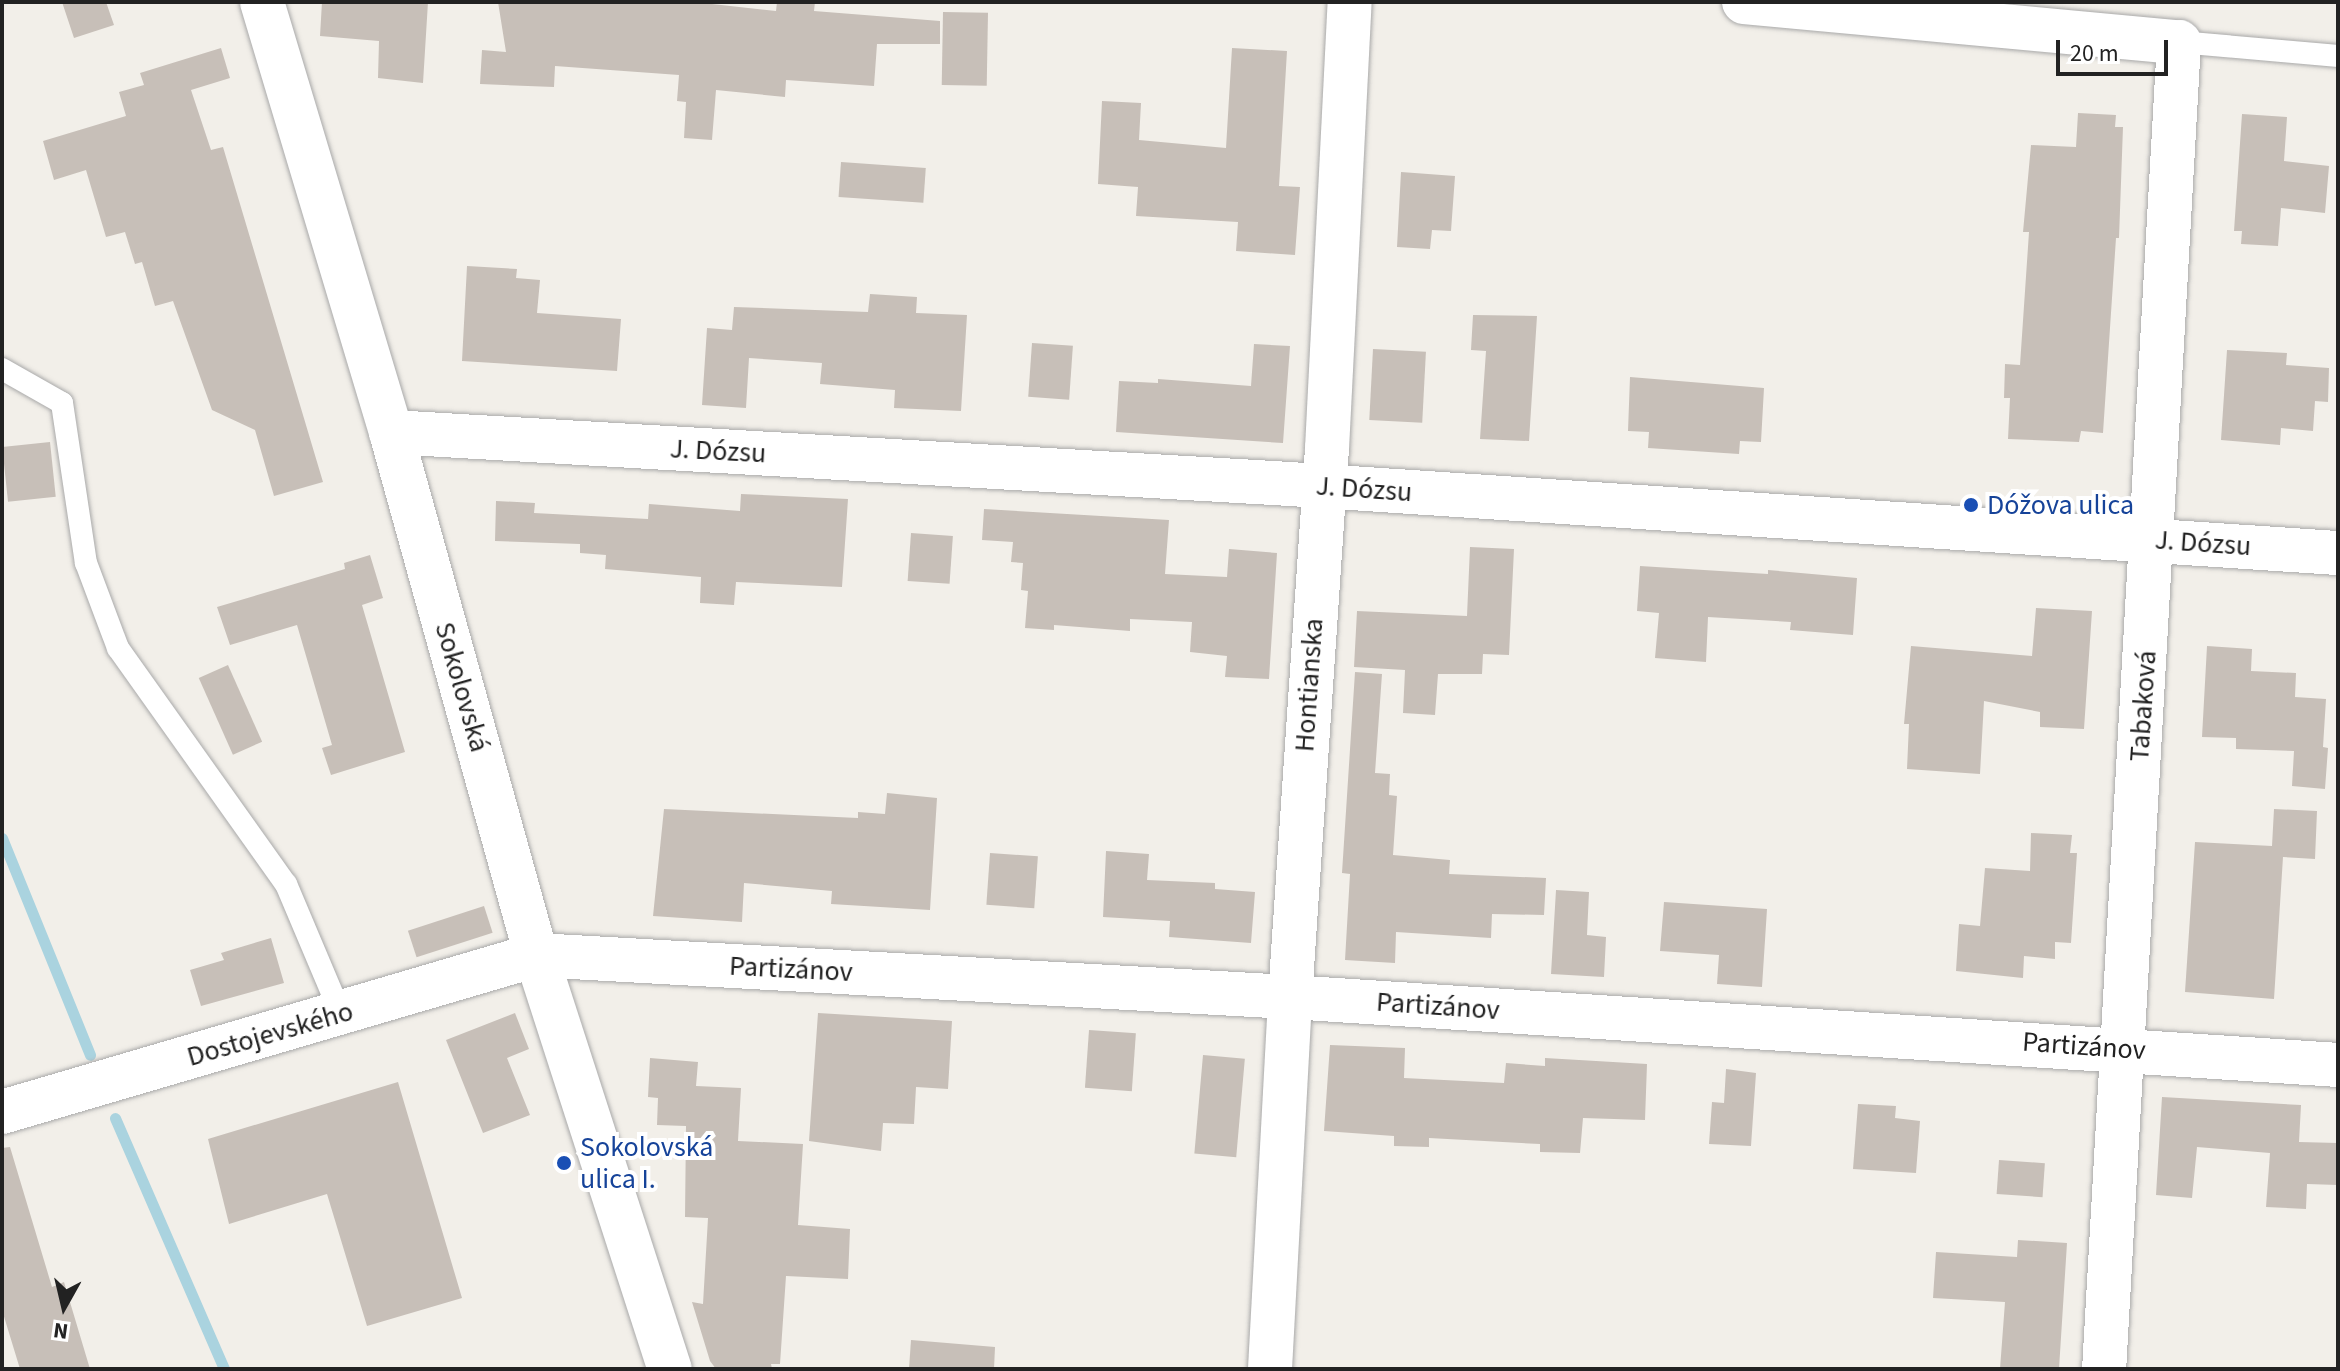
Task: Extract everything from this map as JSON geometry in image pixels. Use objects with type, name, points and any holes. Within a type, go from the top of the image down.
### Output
[{"type":"street","name":"Sokolovská","points":[[262,2],[391,432],[536,955],[670,1369]]},
{"type":"street","name":"Hontianska","points":[[1270,1369],[1290,997],[1325,486],[1350,2]]},
{"type":"street","points":[[1744,2],[2179,42]]},
{"type":"street","name":"Tabaková","points":[[2104,1369],[2179,42]]},
{"type":"street","name":"J. Dózsu","points":[[391,432],[1325,486],[2338,553]]},
{"type":"street","name":"Dostojevského","points":[[2,1112],[536,955]]},
{"type":"street","name":"Partizánov","points":[[536,955],[1290,997],[2121,1048],[2338,1065]]},
{"type":"lane","points":[[2179,42],[2338,56]]},
{"type":"lane","points":[[2,369],[62,403],[86,563],[118,648],[286,884],[341,1014]]},
{"type":"building","points":[[62,2],[106,2],[114,25],[74,38]]},
{"type":"building","points":[[322,2],[428,2],[423,83],[378,78],[379,41],[320,36]]},
{"type":"building","points":[[498,2],[694,2],[776,11],[777,2],[815,2],[814,11],[940,21],[940,44],[877,44],[874,86],[786,80],[785,97],[716,90],[712,140],[684,138],[686,102],[677,101],[679,75],[555,66],[554,87],[480,84],[482,50],[506,52]]},
{"type":"building","points":[[943,12],[988,13],[987,86],[942,85]]},
{"type":"building","points":[[221,48],[230,78],[191,90],[211,150],[223,147],[323,482],[274,496],[255,430],[212,410],[173,301],[155,306],[142,262],[135,264],[125,232],[106,237],[86,170],[54,180],[43,141],[126,116],[119,92],[144,85],[140,73]]},
{"type":"building","points":[[1232,48],[1287,51],[1279,186],[1300,187],[1295,255],[1236,251],[1238,222],[1136,216],[1138,187],[1098,184],[1102,101],[1141,103],[1139,140],[1226,148]]},
{"type":"building","points":[[2078,113],[2116,115],[2115,127],[2123,127],[2119,238],[2116,238],[2103,433],[2081,431],[2079,442],[2008,439],[2010,398],[2004,398],[2005,364],[2020,365],[2029,232],[2023,232],[2031,145],[2076,147]]},
{"type":"building","points":[[2242,114],[2287,117],[2284,161],[2329,166],[2325,213],[2281,208],[2278,246],[2241,244],[2242,231],[2234,231]]},
{"type":"building","points":[[841,162],[926,168],[923,203],[839,197]]},
{"type":"building","points":[[1401,172],[1455,176],[1451,231],[1432,230],[1430,249],[1397,247]]},
{"type":"building","points":[[467,266],[517,269],[516,278],[540,280],[537,313],[621,319],[617,371],[462,361]]},
{"type":"building","points":[[870,294],[917,297],[916,313],[967,315],[961,411],[894,408],[895,390],[820,384],[822,363],[749,358],[746,408],[702,405],[707,328],[732,330],[734,307],[868,312]]},
{"type":"building","points":[[1473,315],[1537,316],[1529,441],[1480,439],[1486,351],[1471,350]]},
{"type":"building","points":[[1032,343],[1073,346],[1069,400],[1028,397]]},
{"type":"building","points":[[1254,344],[1290,346],[1283,443],[1116,432],[1119,381],[1158,383],[1158,379],[1251,386]]},
{"type":"building","points":[[1373,349],[1426,352],[1422,423],[1369,420]]},
{"type":"building","points":[[2227,350],[2287,353],[2286,365],[2329,368],[2328,402],[2315,401],[2313,431],[2281,428],[2280,445],[2221,440]]},
{"type":"building","points":[[1630,377],[1764,388],[1761,442],[1740,441],[1739,454],[1648,448],[1649,432],[1628,431]]},
{"type":"building","points":[[50,442],[56,497],[8,502],[2,447]]},
{"type":"building","points":[[741,494],[848,499],[842,587],[736,582],[734,605],[700,603],[701,577],[605,569],[606,555],[580,553],[580,544],[495,541],[496,501],[535,503],[534,513],[648,519],[649,504],[740,511]]},
{"type":"building","points":[[984,509],[1169,520],[1165,574],[1227,577],[1229,549],[1277,553],[1269,679],[1225,677],[1227,656],[1190,652],[1192,622],[1130,619],[1130,631],[1054,625],[1054,630],[1025,628],[1028,591],[1021,590],[1023,563],[1011,562],[1013,542],[982,540]]},
{"type":"building","points":[[911,533],[953,536],[950,584],[908,581]]},
{"type":"building","points":[[1470,547],[1514,549],[1509,655],[1483,654],[1482,674],[1438,674],[1435,715],[1403,713],[1405,670],[1354,667],[1357,611],[1467,616]]},
{"type":"building","points":[[370,555],[383,598],[362,605],[405,752],[331,775],[322,748],[332,745],[297,625],[230,645],[217,607],[345,569],[344,563]]},
{"type":"building","points":[[1640,566],[1768,574],[1768,570],[1857,578],[1853,635],[1790,630],[1791,622],[1708,617],[1706,662],[1655,658],[1659,613],[1637,611]]},
{"type":"building","points":[[2036,608],[2092,611],[2084,729],[2040,727],[2040,712],[1984,701],[1980,774],[1907,769],[1909,724],[1904,724],[1911,646],[2032,656]]},
{"type":"building","points":[[2207,646],[2252,649],[2251,671],[2296,673],[2295,697],[2326,699],[2323,747],[2328,748],[2325,789],[2292,786],[2294,751],[2236,749],[2236,738],[2202,737]]},
{"type":"building","points":[[228,665],[262,742],[233,755],[199,678]]},
{"type":"building","points":[[1355,672],[1382,674],[1375,773],[1390,774],[1389,795],[1397,796],[1393,855],[1450,860],[1449,874],[1546,878],[1544,915],[1492,914],[1491,938],[1396,932],[1395,963],[1345,960],[1350,874],[1342,873]]},
{"type":"building","points":[[887,793],[937,798],[930,910],[831,904],[832,891],[744,883],[742,922],[653,916],[664,809],[858,818],[858,812],[885,814]]},
{"type":"building","points":[[2274,809],[2317,811],[2315,859],[2283,857],[2274,999],[2185,992],[2195,842],[2272,846]]},
{"type":"building","points":[[2031,833],[2072,835],[2070,853],[2077,853],[2071,943],[2055,942],[2055,959],[2024,956],[2023,978],[1956,971],[1959,924],[1980,926],[1985,868],[2030,871]]},
{"type":"building","points":[[1106,851],[1149,854],[1147,880],[1215,883],[1215,889],[1255,892],[1251,943],[1169,937],[1170,921],[1103,917]]},
{"type":"building","points":[[990,853],[1038,856],[1034,908],[986,905]]},
{"type":"building","points":[[1556,890],[1589,892],[1587,935],[1606,937],[1604,977],[1551,974]]},
{"type":"building","points":[[1664,902],[1767,909],[1762,987],[1717,984],[1719,955],[1660,951]]},
{"type":"building","points":[[484,906],[493,933],[417,957],[408,931]]},
{"type":"building","points":[[271,938],[284,983],[201,1006],[190,970],[224,960],[221,953]]},
{"type":"building","points":[[515,1013],[529,1049],[507,1058],[530,1115],[483,1133],[446,1040]]},
{"type":"building","points":[[818,1013],[952,1021],[948,1089],[916,1087],[914,1124],[883,1123],[881,1151],[809,1141]]},
{"type":"building","points":[[1089,1030],[1136,1033],[1132,1091],[1085,1088]]},
{"type":"building","points":[[1330,1045],[1405,1048],[1404,1078],[1504,1083],[1506,1063],[1545,1066],[1545,1058],[1647,1064],[1645,1120],[1583,1118],[1580,1153],[1540,1152],[1540,1144],[1429,1138],[1429,1147],[1394,1146],[1394,1136],[1324,1131]]},
{"type":"building","points":[[1203,1055],[1245,1059],[1236,1157],[1194,1154]]},
{"type":"building","points":[[650,1058],[698,1062],[696,1086],[741,1088],[738,1141],[803,1144],[798,1225],[850,1229],[848,1279],[786,1276],[780,1364],[771,1364],[772,1369],[716,1369],[710,1361],[692,1302],[703,1304],[708,1218],[685,1217],[686,1126],[657,1125],[658,1098],[648,1097]]},
{"type":"building","points":[[1726,1069],[1756,1073],[1751,1146],[1709,1144],[1712,1102],[1724,1103]]},
{"type":"building","points":[[398,1082],[462,1298],[367,1326],[327,1194],[229,1224],[208,1139]]},
{"type":"building","points":[[2162,1097],[2301,1105],[2299,1142],[2338,1143],[2338,1185],[2307,1184],[2306,1209],[2266,1207],[2270,1153],[2197,1147],[2192,1198],[2156,1195]]},
{"type":"building","points":[[1858,1104],[1896,1106],[1895,1118],[1920,1121],[1916,1173],[1853,1169]]},
{"type":"building","points":[[10,1147],[52,1287],[64,1282],[90,1369],[20,1369],[2,1310],[2,1148]]},
{"type":"building","points":[[1999,1160],[2045,1163],[2043,1197],[1997,1194]]},
{"type":"building","points":[[2018,1240],[2067,1243],[2059,1369],[2000,1369],[2005,1302],[1933,1298],[1936,1252],[2017,1257]]},
{"type":"building","points":[[911,1340],[995,1347],[994,1369],[909,1369]]},
{"type":"waterway","points":[[2,838],[90,1055]]},
{"type":"waterway","points":[[115,1118],[224,1369]]},
{"type":"place","name":"Dóžova ulica","points":[[1971,505]]},
{"type":"place","name":"Sokolovská ulica I.","points":[[564,1163]]}]
